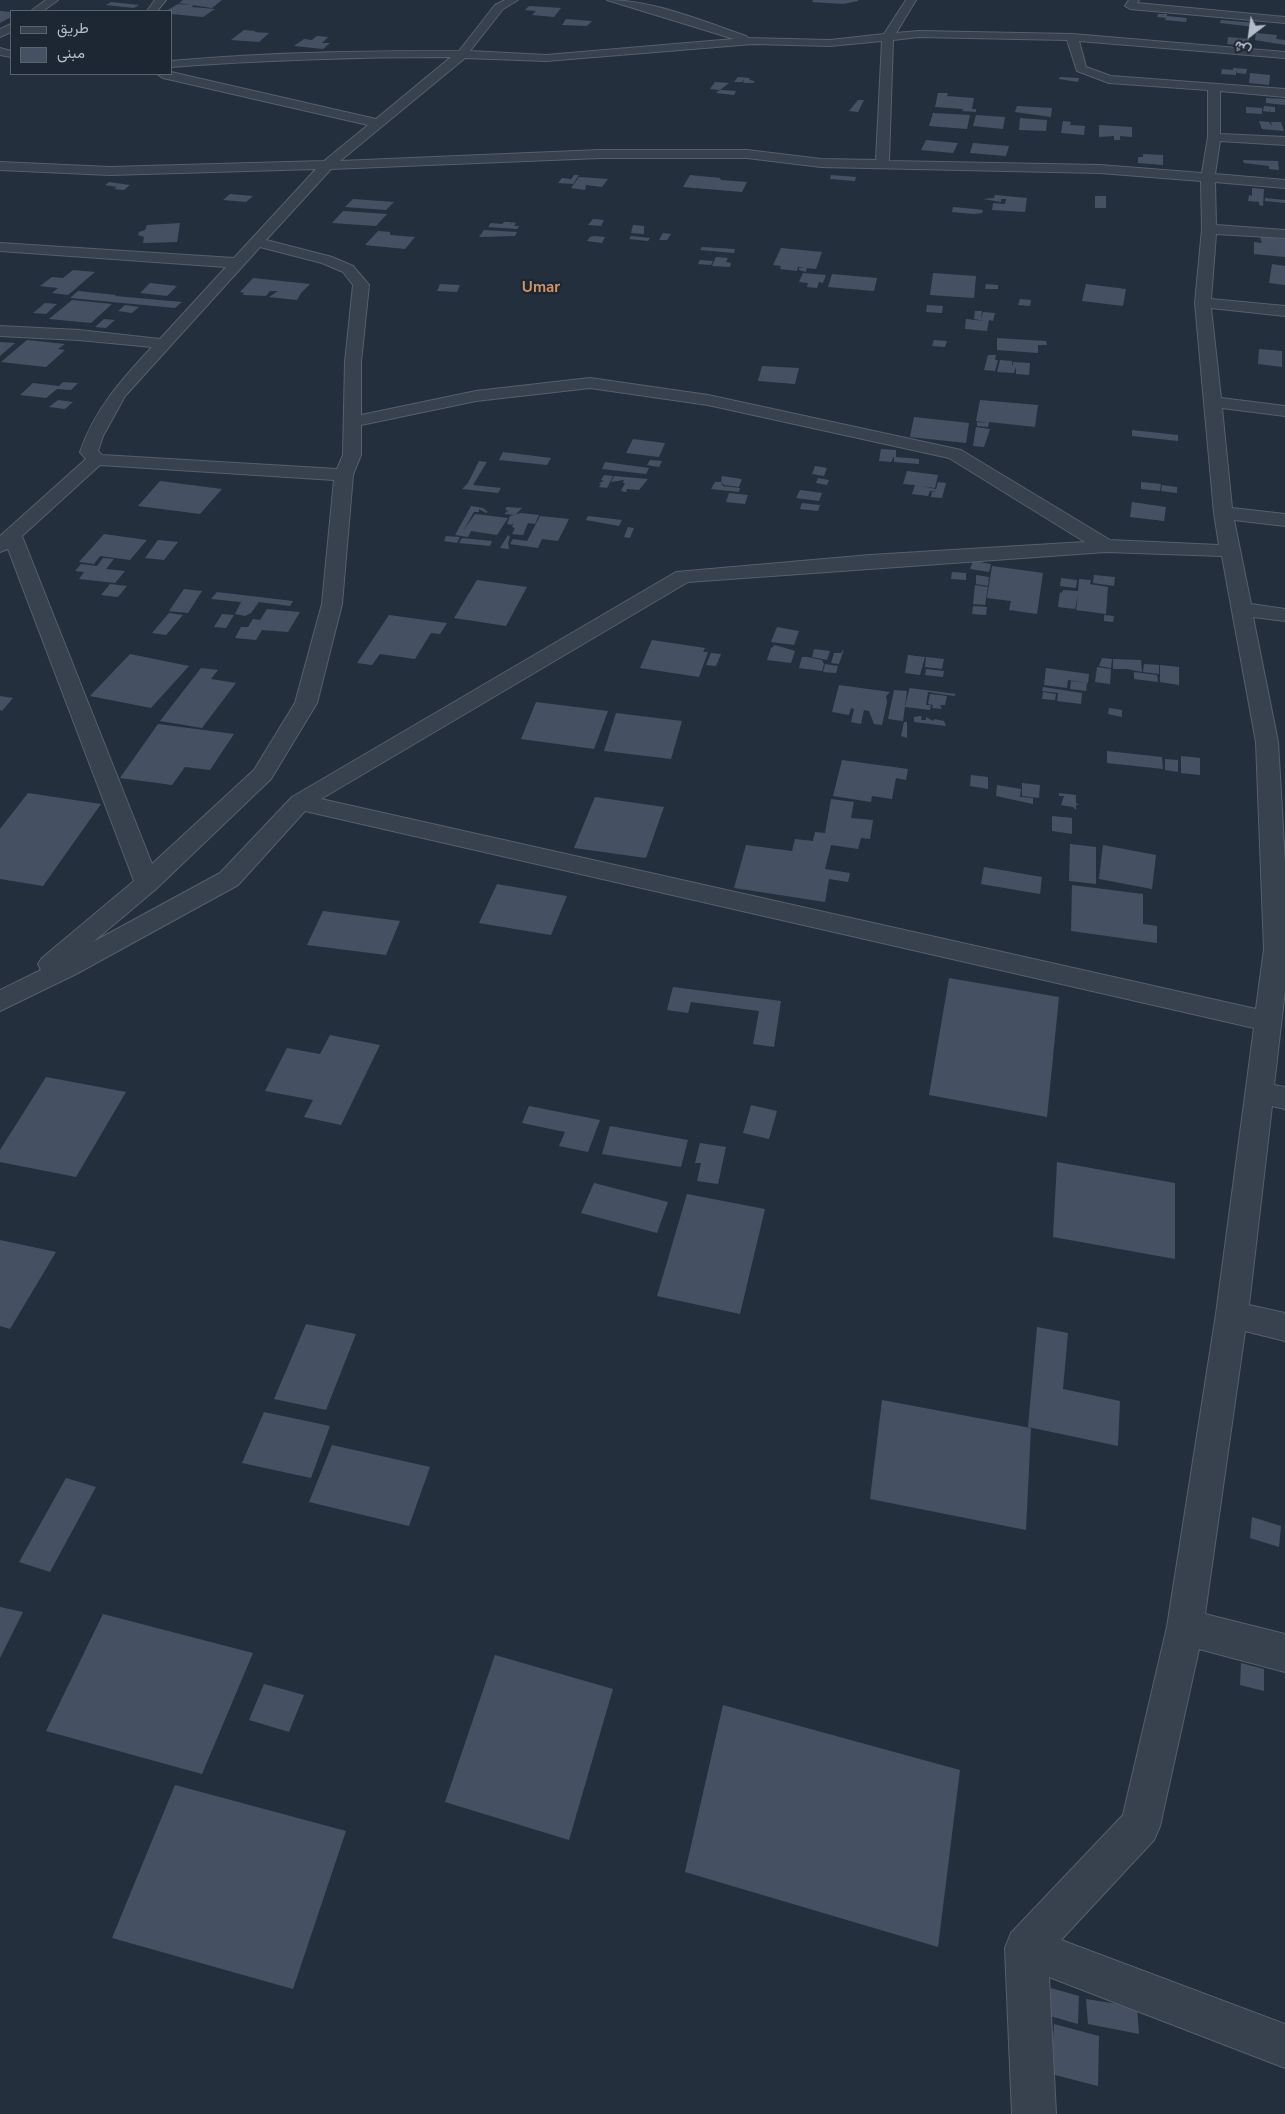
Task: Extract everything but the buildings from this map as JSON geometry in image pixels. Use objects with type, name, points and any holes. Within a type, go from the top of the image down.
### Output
[{"type":"street","points":[[38,10],[53,0]]},
{"type":"street","points":[[153,10],[161,0]]},
{"type":"street","points":[[344,475],[96,460],[89,452],[94,436],[118,394],[327,165],[462,54],[499,7],[513,0]]},
{"type":"street","points":[[612,0],[673,16],[753,41]]},
{"type":"street","points":[[882,163],[888,37],[911,0]]},
{"type":"street","points":[[1131,7],[1285,20]]},
{"type":"street","points":[[172,64],[242,58],[348,54],[462,54],[546,58],[753,41],[830,43],[919,34],[1120,36],[1285,55]]},
{"type":"street","points":[[1072,37],[1081,69],[1092,74],[1147,83],[1285,93]]},
{"type":"street","points":[[167,75],[378,124]]},
{"type":"street","points":[[1034,2114],[1026,1948],[1140,1826],[1185,1627],[1232,1314],[1272,1095],[1269,1022],[1281,950],[1276,744],[1230,551],[1223,513],[1212,402],[1203,303],[1209,229],[1208,178],[1214,137],[1214,88]]},
{"type":"street","points":[[1214,137],[1285,141]]},
{"type":"street","points":[[0,166],[110,171],[327,165],[600,154],[748,154],[821,163],[1100,169],[1285,184]]},
{"type":"street","points":[[1209,229],[1285,234]]},
{"type":"street","points":[[0,1015],[7,997],[147,883],[263,774],[306,703],[332,604],[344,475],[352,455],[353,362],[361,284],[348,269],[327,260],[256,242]]},
{"type":"street","points":[[0,247],[237,263]]},
{"type":"street","points":[[1203,303],[1285,311]]},
{"type":"street","points":[[0,331],[79,334],[165,344]]},
{"type":"street","points":[[352,422],[476,396],[590,383],[708,400],[955,454],[1106,546]]},
{"type":"street","points":[[1212,402],[1285,411]]},
{"type":"street","points":[[96,460],[6,541],[147,883]]},
{"type":"street","points":[[1223,513],[1285,520]]},
{"type":"street","points":[[7,997],[68,968],[229,879],[300,802],[683,576],[870,561],[1106,546],[1230,551]]},
{"type":"street","points":[[1243,609],[1285,615]]},
{"type":"street","points":[[300,802],[1269,1022]]},
{"type":"street","points":[[1232,1314],[1285,1327]]},
{"type":"street","points":[[1185,1627],[1285,1653]]},
{"type":"street","points":[[1026,1948],[1285,2046]]},
{"type":"district","name":"Umar","points":[[541,288]]}]
